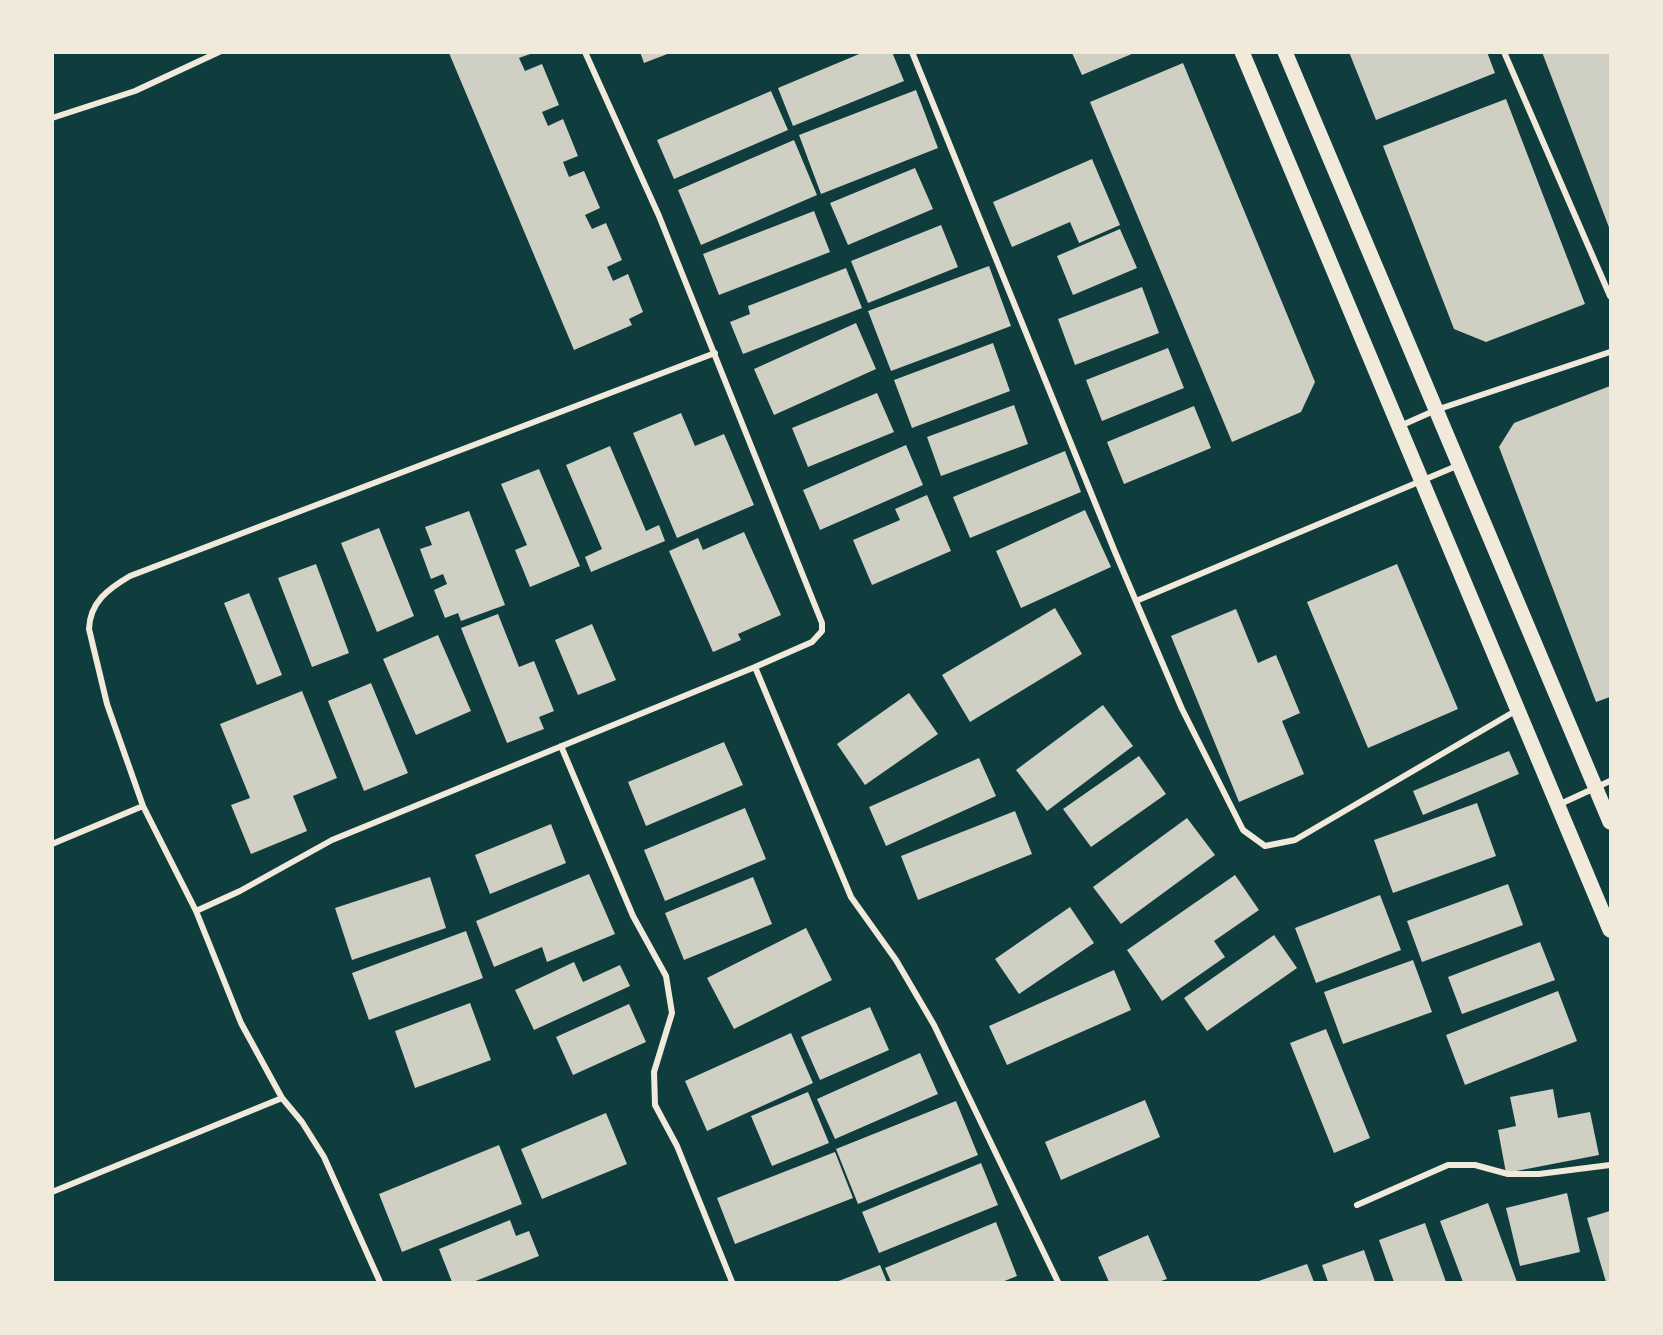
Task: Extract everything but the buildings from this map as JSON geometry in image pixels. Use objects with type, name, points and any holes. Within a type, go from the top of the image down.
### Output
[{"type":"main road","points":[[1242,52],[1611,930]]},
{"type":"main road","points":[[1285,52],[1611,822]]},
{"type":"street","points":[[52,118],[135,91],[219,52]]},
{"type":"street","points":[[196,911],[240,891],[332,840],[755,667],[812,642],[822,631],[822,623],[659,216],[585,52]]},
{"type":"street","points":[[912,52],[1136,601],[1182,709],[1243,830],[1265,846],[1295,840],[1517,710]]},
{"type":"street","points":[[1504,52],[1611,296]]},
{"type":"street","points":[[1399,426],[1436,410],[1611,352]]},
{"type":"street","points":[[380,1282],[324,1157],[302,1122],[282,1098],[241,1023],[196,911],[143,806],[107,704],[89,629],[89,616],[95,603],[130,576],[715,353]]},
{"type":"street","points":[[1136,601],[1459,465]]},
{"type":"street","points":[[755,667],[851,897],[896,960],[934,1025],[1058,1282]]},
{"type":"street","points":[[561,746],[633,916],[666,976],[672,1013],[654,1072],[656,1105],[677,1146],[732,1282]]},
{"type":"street","points":[[1558,805],[1611,782]]},
{"type":"street","points":[[52,844],[143,806]]},
{"type":"street","points":[[52,1192],[282,1098]]},
{"type":"street","points":[[1357,1205],[1448,1165],[1475,1165],[1508,1174],[1539,1174],[1611,1165]]}]
